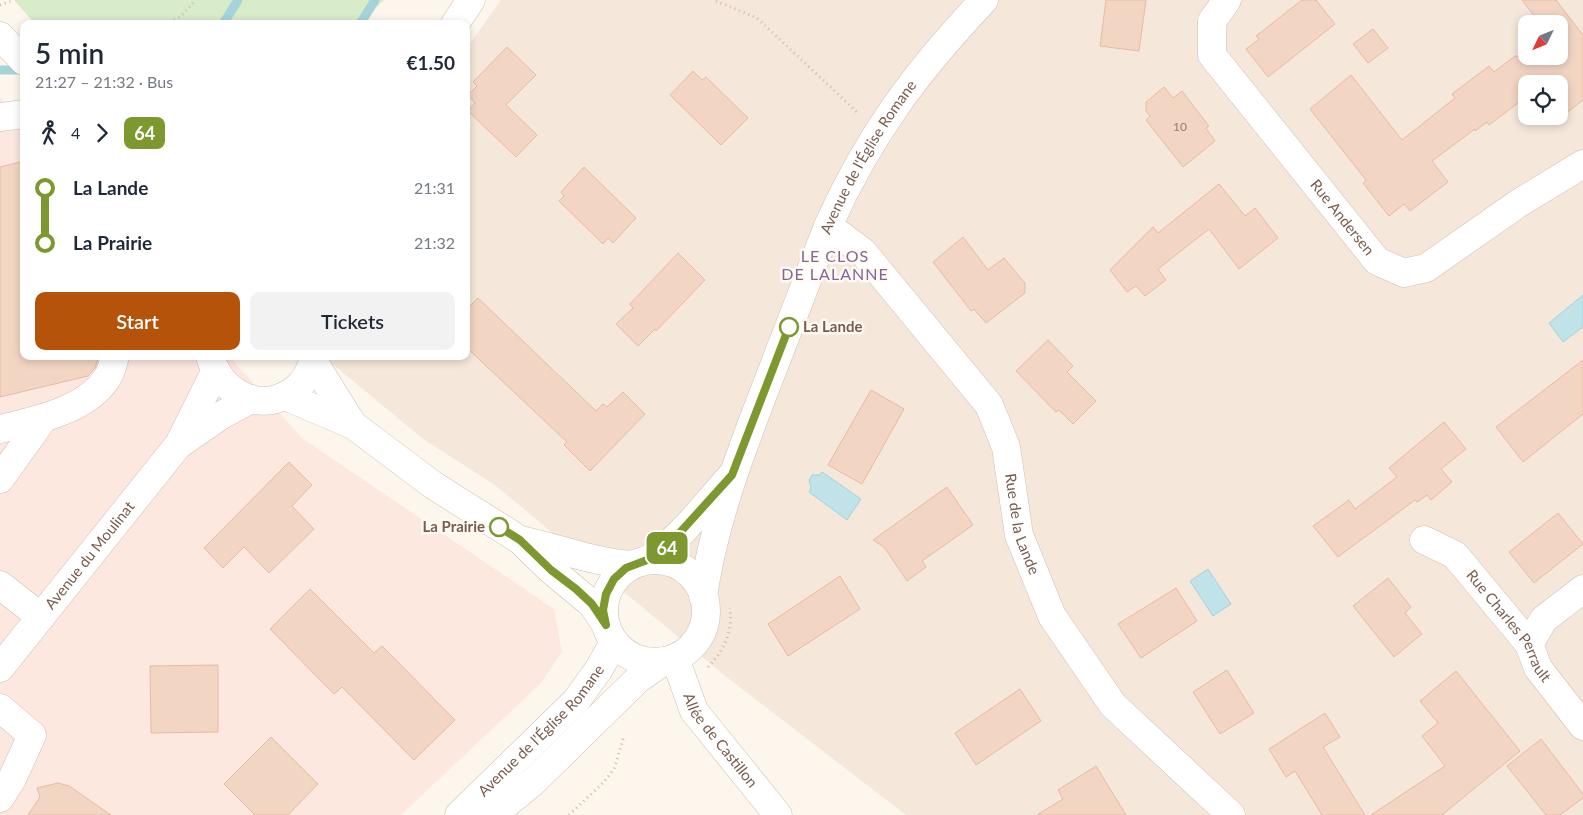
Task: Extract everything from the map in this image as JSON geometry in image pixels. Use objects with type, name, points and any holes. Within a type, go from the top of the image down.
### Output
[{"type":"street","points":[[458,20],[471,0]]},
{"type":"street","name":"Avenue de l'Église Romane","points":[[703,596],[710,549],[721,522],[732,475],[842,194],[879,128],[920,71],[984,0]]},
{"type":"street","name":"Rue Andersen","points":[[1227,0],[1212,21],[1212,55],[1377,261],[1404,273],[1426,268],[1519,202],[1583,164]]},
{"type":"street","points":[[0,36],[20,57]]},
{"type":"street","points":[[0,117],[20,114]]},
{"type":"street","name":"Rue de la Lande","points":[[828,226],[862,252],[989,405],[1006,448],[1019,535],[1052,616],[1113,704],[1231,815]]},
{"type":"street","points":[[0,429],[43,420],[90,397],[108,378],[114,360]]},
{"type":"street","points":[[212,364],[222,382],[235,393],[251,399],[268,400],[285,396],[299,386],[310,373],[314,360]]},
{"type":"street","points":[[315,360],[353,425]]},
{"type":"street","name":"Avenue du Moulinat","points":[[180,444],[212,364]]},
{"type":"street","points":[[285,396],[353,425],[448,495],[520,540],[551,570],[592,604],[610,633],[626,653],[642,660],[670,660],[690,649],[700,635],[706,619],[700,585],[689,572],[674,563],[658,559],[640,563],[590,560],[559,548],[520,540]]},
{"type":"street","name":"Avenue du Moulinat","points":[[0,668],[180,444],[220,416],[251,399]]},
{"type":"street","points":[[0,479],[43,420]]},
{"type":"street","name":"Avenue de l'Église Romane","points":[[640,563],[666,548],[681,534],[732,475]]},
{"type":"street","name":"Rue Charles Perrault","points":[[1424,540],[1455,555],[1530,644],[1538,668],[1583,726]]},
{"type":"street","points":[[610,633],[603,610],[606,594],[614,579],[640,563]]},
{"type":"street","points":[[0,586],[41,617]]},
{"type":"street","points":[[1530,644],[1544,619],[1583,589]]},
{"type":"street","name":"Avenue de l'Église Romane","points":[[459,815],[576,701],[599,669],[610,633]]},
{"type":"street","name":"Avenue de l'Église Romane","points":[[493,815],[533,782],[638,679],[670,660]]},
{"type":"street","name":"Allée de Castillon","points":[[670,660],[694,711],[778,815]]},
{"type":"street","points":[[0,708],[32,735],[12,779],[0,798]]},
{"type":"path","points":[[0,5],[14,0]]},
{"type":"path","points":[[174,20],[180,17],[196,0]]},
{"type":"path","points":[[716,1],[757,18],[857,112],[879,128]]},
{"type":"path","points":[[569,815],[604,782]]},
{"type":"shaded area","points":[[501,0],[1583,0],[1583,815],[906,815],[724,675],[495,485],[423,439],[328,360],[470,360],[470,43]]},
{"type":"shaded area","points":[[0,97],[20,120],[20,360],[233,360],[302,438],[554,609],[562,652],[541,683],[401,815],[0,815]]},
{"type":"green space","points":[[14,0],[384,0],[364,20],[32,20]]},
{"type":"water","points":[[1583,295],[1583,327],[1563,342],[1549,323]]},
{"type":"water","points":[[822,472],[861,499],[847,520],[809,492],[811,488],[809,480],[812,475],[820,475]]},
{"type":"water","points":[[1208,569],[1231,604],[1213,616],[1190,581]]},
{"type":"building","points":[[1106,0],[1146,0],[1139,51],[1100,46]]},
{"type":"building","points":[[1302,0],[1316,0],[1335,24],[1268,77],[1246,49],[1259,39],[1256,36]]},
{"type":"building","points":[[1522,0],[1556,0],[1568,15],[1533,15]]},
{"type":"building","points":[[1568,16],[1583,35],[1583,100],[1568,112],[1568,75],[1518,75],[1518,103],[1489,125],[1487,122],[1475,131],[1475,129],[1432,161],[1448,182],[1410,211],[1404,204],[1389,216],[1363,183],[1366,180],[1310,109],[1351,75],[1402,140],[1455,98],[1452,94],[1489,66],[1494,72],[1515,56],[1518,56],[1518,65],[1568,65]]},
{"type":"building","points":[[1373,29],[1388,48],[1368,63],[1353,44]]},
{"type":"building","points":[[507,47],[536,75],[506,105],[537,135],[516,157],[470,113],[470,109],[475,103],[470,97],[470,93],[477,86],[473,82]]},
{"type":"building","points":[[693,71],[702,80],[706,77],[748,118],[721,145],[670,95]]},
{"type":"building","points":[[1164,87],[1173,98],[1182,91],[1209,126],[1206,128],[1215,141],[1183,167],[1146,120],[1150,116],[1146,111],[1146,102]]},
{"type":"building","points":[[20,162],[20,360],[98,360],[95,368],[88,376],[0,397],[0,167]]},
{"type":"building","points":[[584,167],[636,218],[613,243],[608,238],[603,244],[559,201],[564,196],[561,192]]},
{"type":"building","points":[[1219,184],[1245,216],[1255,208],[1278,238],[1239,269],[1209,229],[1158,269],[1166,280],[1145,296],[1136,286],[1127,292],[1110,270],[1153,227],[1158,233]]},
{"type":"building","points":[[963,237],[988,270],[1004,258],[1025,283],[1025,293],[986,323],[974,309],[971,311],[933,262]]},
{"type":"building","points":[[678,253],[705,280],[656,331],[655,329],[638,346],[616,324],[633,308],[630,304]]},
{"type":"building","points":[[478,298],[596,411],[603,404],[607,407],[623,392],[645,414],[590,471],[564,445],[567,442],[470,351],[470,306]]},
{"type":"building","points":[[1048,340],[1073,366],[1067,372],[1096,401],[1073,424],[1059,410],[1056,412],[1016,371]]},
{"type":"building","points":[[1583,360],[1583,414],[1523,462],[1496,427]]},
{"type":"building","points":[[871,390],[904,409],[862,484],[828,465]]},
{"type":"building","points":[[1444,422],[1466,449],[1441,469],[1452,482],[1431,500],[1427,495],[1417,502],[1415,500],[1338,557],[1313,526],[1349,500],[1355,509],[1397,477],[1389,468]]},
{"type":"building","points":[[289,462],[312,485],[292,506],[314,529],[269,573],[244,547],[223,568],[204,548]]},
{"type":"building","points":[[947,487],[973,525],[922,561],[926,567],[907,581],[884,547],[873,540]]},
{"type":"building","points":[[1558,513],[1583,544],[1534,583],[1509,552]]},
{"type":"building","points":[[840,576],[860,609],[788,656],[768,624]]},
{"type":"building","points":[[1388,578],[1411,607],[1405,613],[1422,634],[1394,657],[1353,606]]},
{"type":"building","points":[[1176,588],[1197,621],[1141,658],[1118,624]]},
{"type":"building","points":[[310,589],[374,653],[382,646],[455,720],[414,760],[342,687],[334,694],[270,629]]},
{"type":"building","points":[[218,665],[218,732],[151,733],[150,666]]},
{"type":"building","points":[[1227,670],[1254,713],[1220,734],[1193,692]]},
{"type":"building","points":[[1456,671],[1520,751],[1442,815],[1371,815],[1445,766],[1422,736],[1438,723],[1420,701]]},
{"type":"building","points":[[1020,689],[1041,721],[976,765],[955,733]]},
{"type":"building","points":[[1325,713],[1340,737],[1323,747],[1365,815],[1322,815],[1295,771],[1286,777],[1269,749]]},
{"type":"building","points":[[271,737],[318,784],[288,815],[255,815],[224,784]]},
{"type":"building","points":[[1541,739],[1583,794],[1583,798],[1560,815],[1546,815],[1507,766]]},
{"type":"building","points":[[1096,766],[1126,815],[1037,815],[1063,799],[1058,790]]},
{"type":"building","points":[[58,783],[69,786],[111,815],[28,815],[40,797],[37,788]]},
{"type":"waterway","points":[[226,20],[238,0]]},
{"type":"waterway","points":[[362,20],[375,0]]},
{"type":"waterway","points":[[0,70],[20,70]]},
{"type":"bus line","name":"64","points":[[499,527],[520,540],[551,570],[576,589],[592,604],[606,625],[603,610],[606,594],[614,579],[626,568],[647,560],[666,548],[681,534],[732,475],[789,327]]},
{"type":"place","name":"La Lande","points":[[789,327]]},
{"type":"place","name":"La Prairie","points":[[499,527]]},
{"type":"district","name":"LE CLOS DE LALANNE","points":[[835,265]]}]
